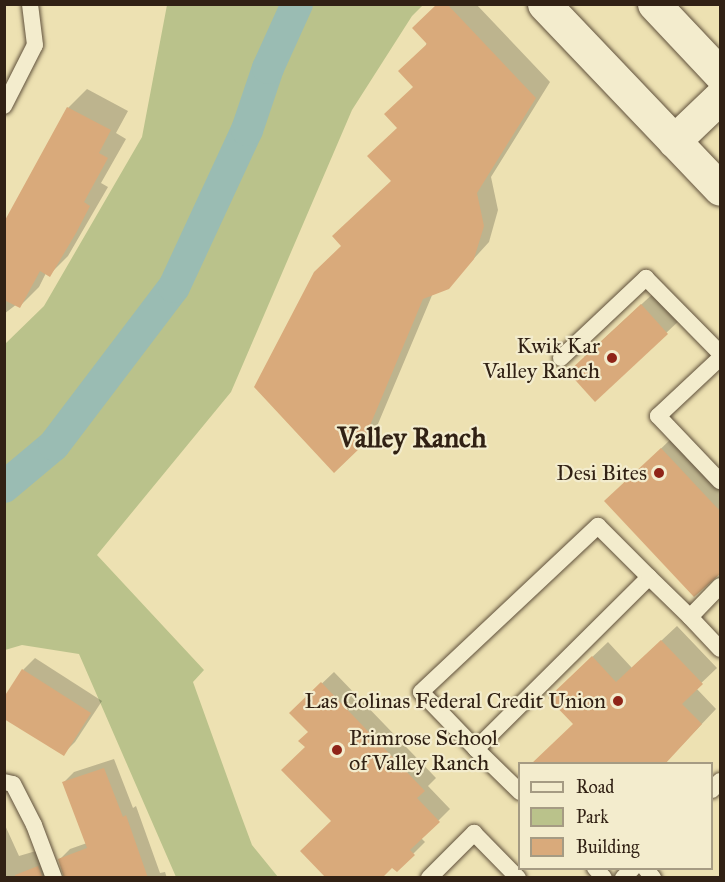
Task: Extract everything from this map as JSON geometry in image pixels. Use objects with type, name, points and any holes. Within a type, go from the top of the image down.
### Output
[{"type":"main road","points":[[544,4],[720,189]]},
{"type":"main road","points":[[654,4],[720,74]]},
{"type":"main road","points":[[674,141],[720,97]]},
{"type":"lane","points":[[4,106],[36,45],[30,4]]},
{"type":"lane","points":[[561,358],[646,278],[720,353]]},
{"type":"lane","points":[[720,358],[658,416],[720,481]]},
{"type":"lane","points":[[518,791],[421,692],[598,526],[720,649]]},
{"type":"lane","points":[[476,749],[649,577]]},
{"type":"lane","points":[[690,617],[720,586]]},
{"type":"lane","points":[[4,782],[14,784],[34,825],[54,878]]},
{"type":"lane","points":[[429,878],[474,833],[518,878]]},
{"type":"green space","points":[[167,5],[423,5],[412,16],[352,110],[231,392],[97,555],[204,670],[193,682],[252,845],[278,877],[176,877],[79,654],[22,645],[5,650],[5,344],[44,306],[142,137]]},
{"type":"building","points":[[437,4],[447,4],[536,98],[477,193],[484,226],[474,259],[449,289],[423,299],[361,447],[334,473],[254,387],[314,272],[341,246],[332,236],[391,181],[367,156],[397,128],[384,114],[413,87],[398,71],[427,44],[412,28]]},
{"type":"building","points":[[67,107],[111,130],[99,153],[108,158],[84,202],[90,206],[76,233],[50,277],[40,271],[20,308],[4,300],[4,222]]},
{"type":"building","name":"Kwik Kar Valley Ranch","points":[[641,304],[668,334],[595,402],[568,372]]},
{"type":"building","points":[[661,448],[720,511],[720,574],[694,597],[604,501]]},
{"type":"building","name":"Las Colinas Federal Credit Union","points":[[661,640],[703,684],[682,704],[702,724],[667,762],[533,762],[573,724],[548,698],[592,656],[616,682]]},
{"type":"building","points":[[22,669],[91,713],[64,756],[4,719],[4,697]]},
{"type":"building","points":[[321,682],[425,791],[417,798],[440,822],[410,850],[415,855],[397,872],[392,868],[382,878],[326,878],[300,851],[331,821],[281,770],[305,747],[298,741],[308,732],[289,713]]},
{"type":"building","points":[[104,768],[123,817],[126,815],[148,878],[64,878],[58,859],[87,848],[62,782]]},
{"type":"building","points":[[38,866],[43,878],[15,878],[15,875]]},
{"type":"waterway","points":[[4,487],[54,445],[174,287],[247,130],[268,68],[297,4]]},
{"type":"place","name":"Kwik Kar Valley Ranch","points":[[612,358]]},
{"type":"place","name":"Desi Bites","points":[[659,473]]},
{"type":"place","name":"Las Colinas Federal Credit Union","points":[[618,701]]},
{"type":"place","name":"Primrose School of Valley Ranch","points":[[337,750]]},
{"type":"district","name":"Valley Ranch","points":[[412,438]]}]
